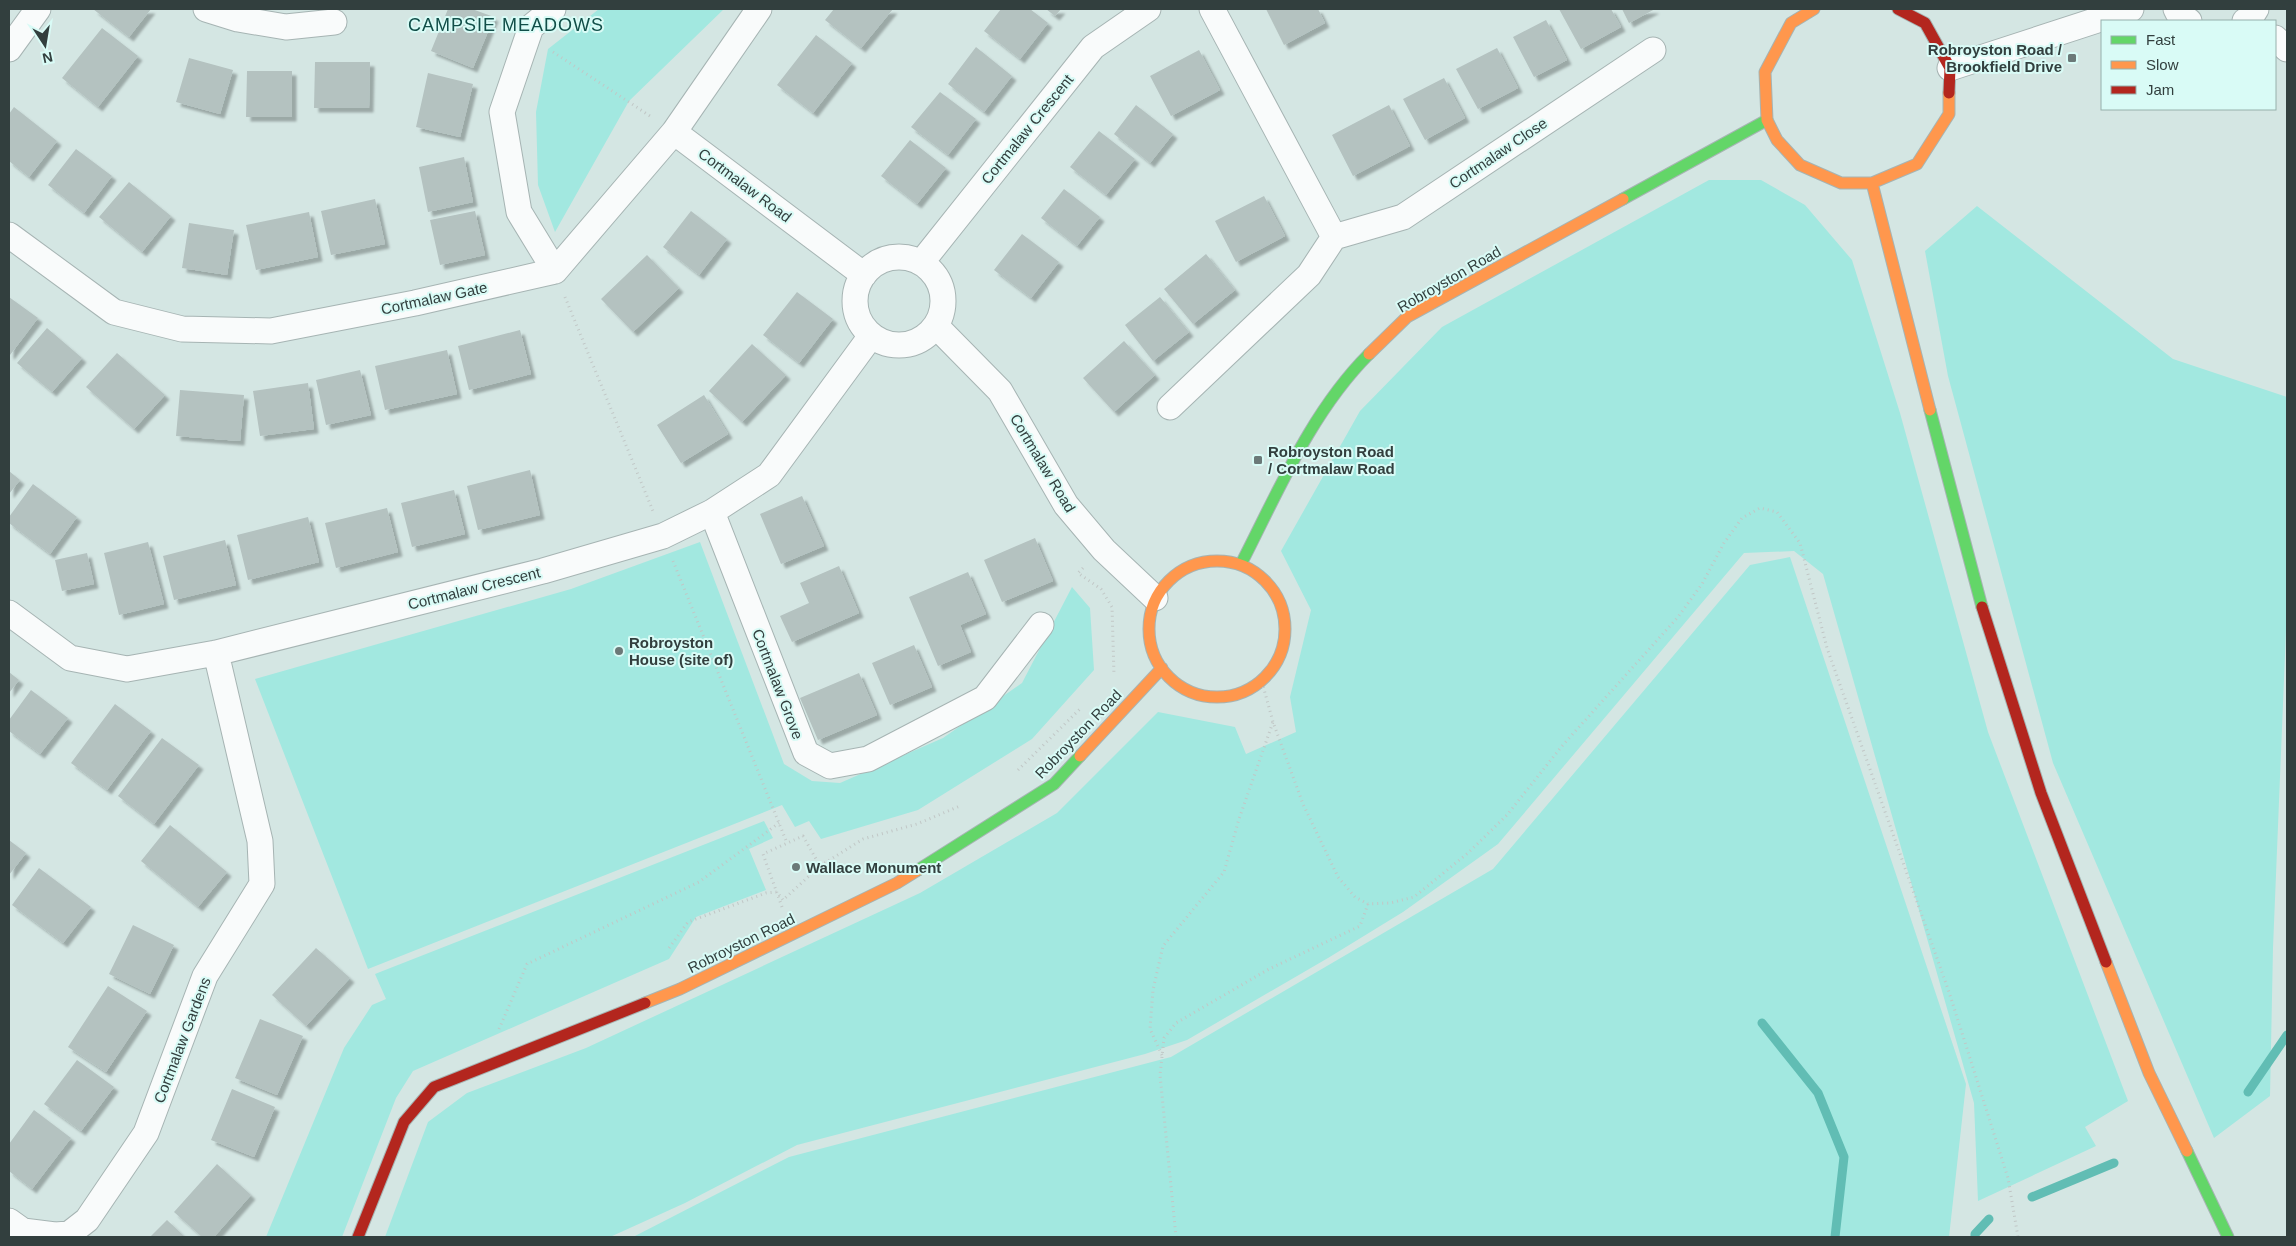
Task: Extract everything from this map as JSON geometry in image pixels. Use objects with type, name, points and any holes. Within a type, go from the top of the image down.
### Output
[{"type":"street","points":[[9,49],[38,9]]},
{"type":"street","points":[[206,9],[238,20],[286,27],[334,22]]},
{"type":"street","points":[[553,9],[531,27],[502,112],[519,212],[555,271],[674,132],[759,9]]},
{"type":"street","name":"Cortmalaw Crescent","points":[[920,263],[1093,47],[1148,9]]},
{"type":"street","points":[[1170,407],[1310,276],[1334,237],[1212,9]]},
{"type":"street","points":[[1814,9],[1791,23],[1765,72],[1767,120],[1777,140],[1800,165],[1841,183],[1872,184],[1917,164],[1949,114],[1950,68],[1925,23],[1898,9]]},
{"type":"street","points":[[1950,68],[2131,9]]},
{"type":"street","points":[[2176,9],[2178,13],[2188,20]]},
{"type":"street","points":[[2276,39],[2287,49]]},
{"type":"street","name":"Cortmalaw Close","points":[[1334,237],[1403,216],[1653,50]]},
{"type":"street","name":"Robroyston Road","points":[[1241,564],[1308,434],[1348,375],[1408,317],[1767,120]]},
{"type":"street","name":"Cortmalaw Road","points":[[674,132],[864,275]]},
{"type":"street","points":[[1872,184],[1973,578],[2041,793],[2149,1073],[2228,1237]]},
{"type":"street","name":"Cortmalaw Gate","points":[[9,235],[114,312],[182,329],[271,331],[415,303],[555,271]]},
{"type":"street","points":[[903,258],[920,263],[932,272],[940,284],[942,305],[936,326],[926,337],[913,343],[899,346],[884,343],[871,336],[862,326],[857,313],[856,293],[864,275],[873,266],[884,260],[903,258]]},
{"type":"street","name":"Cortmalaw Road","points":[[936,326],[1000,391],[1066,505],[1104,550],[1155,598]]},
{"type":"street","name":"Cortmalaw Crescent","points":[[9,613],[70,658],[127,668],[216,653],[543,571],[663,536],[712,512],[769,475],[871,336]]},
{"type":"street","name":"Cortmalaw Grove","points":[[712,512],[806,753],[830,766],[868,759],[985,698],[1041,625]]},
{"type":"street","points":[[1200,563],[1241,564],[1254,571],[1270,586],[1280,605],[1285,627],[1283,647],[1262,682],[1249,690],[1209,698],[1191,694],[1162,668],[1149,641],[1148,619],[1155,598],[1176,572],[1200,563]]},
{"type":"street","name":"Cortmalaw Gardens","points":[[9,1221],[23,1231],[55,1235],[69,1234],[88,1220],[146,1133],[205,976],[262,884],[260,841],[216,653]]},
{"type":"street","name":"Robroyston Road","points":[[358,1237],[404,1122],[434,1086],[680,989],[897,883],[1054,784],[1162,668]]},
{"type":"path","points":[[531,27],[548,49],[674,132]]},
{"type":"path","points":[[1262,682],[1273,722],[1303,804],[1338,877],[1355,897],[1368,904],[1390,903],[1414,897],[1468,853],[1507,815],[1562,746],[1678,617],[1702,584],[1724,542],[1742,518],[1760,508],[1777,512],[1800,543],[1827,648],[1949,992],[2008,1178],[2018,1237]]},
{"type":"path","points":[[1104,550],[1078,573],[1101,589],[1112,607],[1114,675],[1107,682]]},
{"type":"path","points":[[1016,772],[1086,703]]},
{"type":"path","points":[[1162,1056],[1150,1028],[1153,990],[1162,946],[1224,872],[1239,818],[1273,722]]},
{"type":"path","points":[[776,892],[783,900],[820,866],[863,839],[917,824],[960,806]]},
{"type":"path","points":[[497,1034],[527,964],[700,882],[779,823]]},
{"type":"path","points":[[792,935],[763,854],[803,836],[820,866]]},
{"type":"path","points":[[669,948],[688,922],[766,893],[776,892]]},
{"type":"path","points":[[1176,1237],[1160,1084],[1164,1038],[1176,1024],[1269,969],[1360,926],[1368,904]]},
{"type":"shaded area","points":[[599,9],[724,9],[629,101],[555,232],[538,185],[536,112],[548,49]]},
{"type":"shaded area","points":[[1709,180],[1761,180],[1805,205],[1852,260],[1900,413],[1988,732],[2128,1101],[2085,1127],[2096,1146],[1978,1201],[1974,1103],[1823,574],[1794,551],[1744,553],[1498,844],[1403,912],[1187,1040],[1145,1054],[797,1145],[685,1203],[610,1237],[385,1237],[428,1122],[467,1093],[586,1048],[920,893],[1057,813],[1158,712],[1235,727],[1246,754],[1296,732],[1290,697],[1311,610],[1281,551],[1360,411],[1442,327]]},
{"type":"shaded area","points":[[1977,206],[2173,359],[2287,397],[2287,606],[2273,948],[2270,1096],[2214,1138],[2053,763],[1948,376],[1925,251]]},
{"type":"shaded area","points":[[700,542],[784,764],[812,781],[840,783],[943,738],[1022,683],[1072,587],[1090,608],[1094,670],[1032,739],[918,810],[821,839],[809,821],[795,827],[782,805],[368,969],[255,679],[571,589]]},
{"type":"shaded area","points":[[1790,557],[1966,1084],[1949,1237],[633,1237],[789,1157],[1171,1057],[1493,869],[1750,565]]},
{"type":"shaded area","points":[[764,821],[773,838],[749,849],[766,890],[696,917],[669,959],[413,1071],[396,1098],[342,1237],[266,1237],[344,1048],[372,1005],[386,999],[375,974]]},
{"type":"building","points":[[93,9],[151,9],[129,37]]},
{"type":"building","points":[[448,9],[472,9],[494,17],[473,68],[431,51]]},
{"type":"building","points":[[834,9],[893,9],[861,48],[825,20]]},
{"type":"building","points":[[1001,9],[1030,9],[1048,23],[1020,59],[984,31]]},
{"type":"building","points":[[1046,9],[1061,9],[1055,16]]},
{"type":"building","points":[[1266,9],[1318,9],[1325,23],[1284,45]]},
{"type":"building","points":[[1559,9],[1611,9],[1621,27],[1581,49]]},
{"type":"building","points":[[1622,9],[1655,9],[1629,23]]},
{"type":"building","points":[[1546,20],[1567,60],[1534,77],[1513,37]]},
{"type":"building","points":[[102,28],[138,56],[98,107],[62,78]]},
{"type":"building","points":[[816,35],[852,63],[813,113],[777,85]]},
{"type":"building","points":[[976,47],[1012,76],[984,112],[948,84]]},
{"type":"building","points":[[1497,48],[1518,88],[1478,109],[1456,69]]},
{"type":"building","points":[[1199,50],[1220,90],[1171,116],[1150,76]]},
{"type":"building","points":[[189,58],[233,70],[220,114],[176,102]]},
{"type":"building","points":[[315,62],[370,62],[369,108],[314,108]]},
{"type":"building","points":[[247,71],[292,71],[292,117],[246,117]]},
{"type":"building","points":[[428,73],[473,84],[460,137],[416,127]]},
{"type":"building","points":[[1444,78],[1465,118],[1425,140],[1403,99]]},
{"type":"building","points":[[940,92],[976,119],[948,155],[911,127]]},
{"type":"building","points":[[1136,105],[1173,134],[1150,163],[1114,134]]},
{"type":"building","points":[[1389,105],[1410,146],[1353,176],[1332,135]]},
{"type":"building","points":[[14,107],[57,141],[29,177],[9,161],[9,114]]},
{"type":"building","points":[[1099,131],[1135,159],[1106,195],[1070,167]]},
{"type":"building","points":[[910,140],[946,168],[917,204],[881,176]]},
{"type":"building","points":[[76,149],[112,176],[84,213],[48,185]]},
{"type":"building","points":[[464,157],[473,202],[428,212],[419,167]]},
{"type":"building","points":[[129,182],[171,216],[142,252],[99,217]]},
{"type":"building","points":[[1064,189],[1100,217],[1077,246],[1041,218]]},
{"type":"building","points":[[1264,196],[1285,236],[1236,262],[1215,221]]},
{"type":"building","points":[[375,199],[385,244],[331,255],[321,211]]},
{"type":"building","points":[[475,211],[485,255],[440,265],[430,220]]},
{"type":"building","points":[[691,211],[727,239],[699,275],[663,247]]},
{"type":"building","points":[[309,212],[318,257],[256,270],[246,225]]},
{"type":"building","points":[[189,223],[234,230],[227,275],[182,268]]},
{"type":"building","points":[[1022,234],[1059,262],[1031,298],[994,270]]},
{"type":"building","points":[[1206,254],[1235,290],[1193,324],[1164,289]]},
{"type":"building","points":[[647,255],[679,288],[633,332],[601,299]]},
{"type":"building","points":[[797,292],[833,319],[799,363],[763,335]]},
{"type":"building","points":[[9,297],[38,318],[10,355],[9,354]]},
{"type":"building","points":[[1160,297],[1189,332],[1153,361],[1125,325]]},
{"type":"building","points":[[47,328],[82,358],[52,392],[17,363]]},
{"type":"building","points":[[520,330],[531,374],[469,390],[458,346]]},
{"type":"building","points":[[1124,341],[1155,375],[1114,412],[1083,378]]},
{"type":"building","points":[[752,344],[786,375],[742,422],[709,391]]},
{"type":"building","points":[[447,350],[457,394],[385,410],[375,366]]},
{"type":"building","points":[[117,353],[165,395],[134,429],[86,387]]},
{"type":"building","points":[[360,370],[371,415],[326,425],[316,380]]},
{"type":"building","points":[[308,383],[314,429],[260,436],[253,391]]},
{"type":"building","points":[[180,390],[244,395],[240,441],[176,436]]},
{"type":"building","points":[[704,395],[728,434],[681,463],[657,425]]},
{"type":"building","points":[[530,470],[540,515],[478,530],[467,486]]},
{"type":"building","points":[[9,471],[20,480],[9,494]]},
{"type":"building","points":[[33,484],[77,517],[50,554],[9,523],[9,517]]},
{"type":"building","points":[[454,490],[465,534],[412,547],[401,503]]},
{"type":"building","points":[[802,496],[824,546],[781,564],[760,514]]},
{"type":"building","points":[[387,508],[398,552],[336,568],[325,523]]},
{"type":"building","points":[[308,517],[319,562],[248,580],[237,535]]},
{"type":"building","points":[[1035,538],[1053,581],[1002,602],[984,560]]},
{"type":"building","points":[[225,540],[236,585],[174,600],[163,556]]},
{"type":"building","points":[[148,542],[164,604],[119,615],[104,553]]},
{"type":"building","points":[[87,553],[94,584],[62,591],[55,560]]},
{"type":"building","points":[[839,566],[859,613],[792,642],[780,616],[809,603],[800,583]]},
{"type":"building","points":[[968,572],[986,614],[960,625],[971,652],[938,666],[909,597]]},
{"type":"building","points":[[914,645],[932,687],[890,705],[872,663]]},
{"type":"building","points":[[9,672],[19,680],[9,693]]},
{"type":"building","points":[[859,673],[877,715],[818,740],[800,698]]},
{"type":"building","points":[[31,690],[68,718],[40,754],[9,731],[9,720]]},
{"type":"building","points":[[115,704],[151,731],[107,790],[71,763]]},
{"type":"building","points":[[162,738],[199,765],[154,824],[118,796]]},
{"type":"building","points":[[170,825],[227,872],[198,907],[141,861]]},
{"type":"building","points":[[9,840],[26,853],[9,875]]},
{"type":"building","points":[[39,868],[91,907],[63,943],[12,905]]},
{"type":"building","points":[[133,925],[174,945],[150,994],[109,974]]},
{"type":"building","points":[[316,948],[350,978],[306,1026],[272,995]]},
{"type":"building","points":[[108,986],[147,1011],[106,1072],[68,1047]]},
{"type":"building","points":[[260,1019],[303,1036],[277,1095],[235,1078]]},
{"type":"building","points":[[77,1060],[114,1087],[81,1131],[44,1104]]},
{"type":"building","points":[[232,1089],[275,1107],[254,1157],[211,1140]]},
{"type":"building","points":[[34,1110],[71,1138],[32,1189],[9,1171],[9,1144]]},
{"type":"building","points":[[217,1164],[251,1195],[214,1237],[202,1237],[174,1212]]},
{"type":"building","points":[[167,1220],[185,1237],[150,1237]]},
{"type":"waterway","points":[[1762,1023],[1818,1093],[1844,1157],[1835,1237]]},
{"type":"waterway","points":[[2248,1092],[2287,1035]]},
{"type":"waterway","points":[[2032,1197],[2114,1163]]},
{"type":"waterway","points":[[1975,1237],[1975,1234],[1989,1219]]},
{"type":"traffic: fast","points":[[1623,199],[1767,120]]},
{"type":"traffic: fast","points":[[1241,564],[1282,481],[1313,427],[1348,377],[1369,354]]},
{"type":"traffic: fast","points":[[1930,410],[1982,607]]},
{"type":"traffic: fast","points":[[918,870],[1054,784],[1080,756]]},
{"type":"traffic: fast","points":[[2187,1151],[2228,1237]]},
{"type":"traffic: slow","points":[[1814,9],[1791,23],[1765,72],[1767,120],[1777,140],[1800,165],[1841,183],[1872,183],[1917,164],[1949,114],[1949,93]]},
{"type":"traffic: slow","points":[[1872,183],[1930,410]]},
{"type":"traffic: slow","points":[[1369,354],[1407,317],[1623,199]]},
{"type":"traffic: slow","points":[[1217,561],[1243,566],[1255,572],[1265,581],[1274,591],[1280,603],[1285,629],[1280,655],[1274,667],[1265,677],[1255,686],[1243,692],[1217,697],[1191,692],[1179,686],[1169,677],[1160,667],[1154,655],[1149,629],[1154,603],[1160,591],[1169,581],[1179,572],[1191,566],[1217,561]]},
{"type":"traffic: slow","points":[[1080,756],[1162,668]]},
{"type":"traffic: slow","points":[[645,1003],[680,989],[897,883],[918,870]]},
{"type":"traffic: slow","points":[[2106,962],[2149,1073],[2187,1151]]},
{"type":"traffic: jam","points":[[1898,9],[1925,23],[1950,68],[1949,93]]},
{"type":"traffic: jam","points":[[1982,607],[2041,793],[2106,962]]},
{"type":"traffic: jam","points":[[358,1237],[404,1122],[434,1087],[645,1003]]},
{"type":"place","name":"Robroyston Road / Brookfield Drive","points":[[2072,58]]},
{"type":"place","name":"Robroyston Road / Cortmalaw Road","points":[[1258,460]]},
{"type":"place","name":"Robroyston House (site of)","points":[[619,651]]},
{"type":"place","name":"Wallace Monument","points":[[796,867]]},
{"type":"district","name":"CAMPSIE MEADOWS","points":[[506,25]]}]
